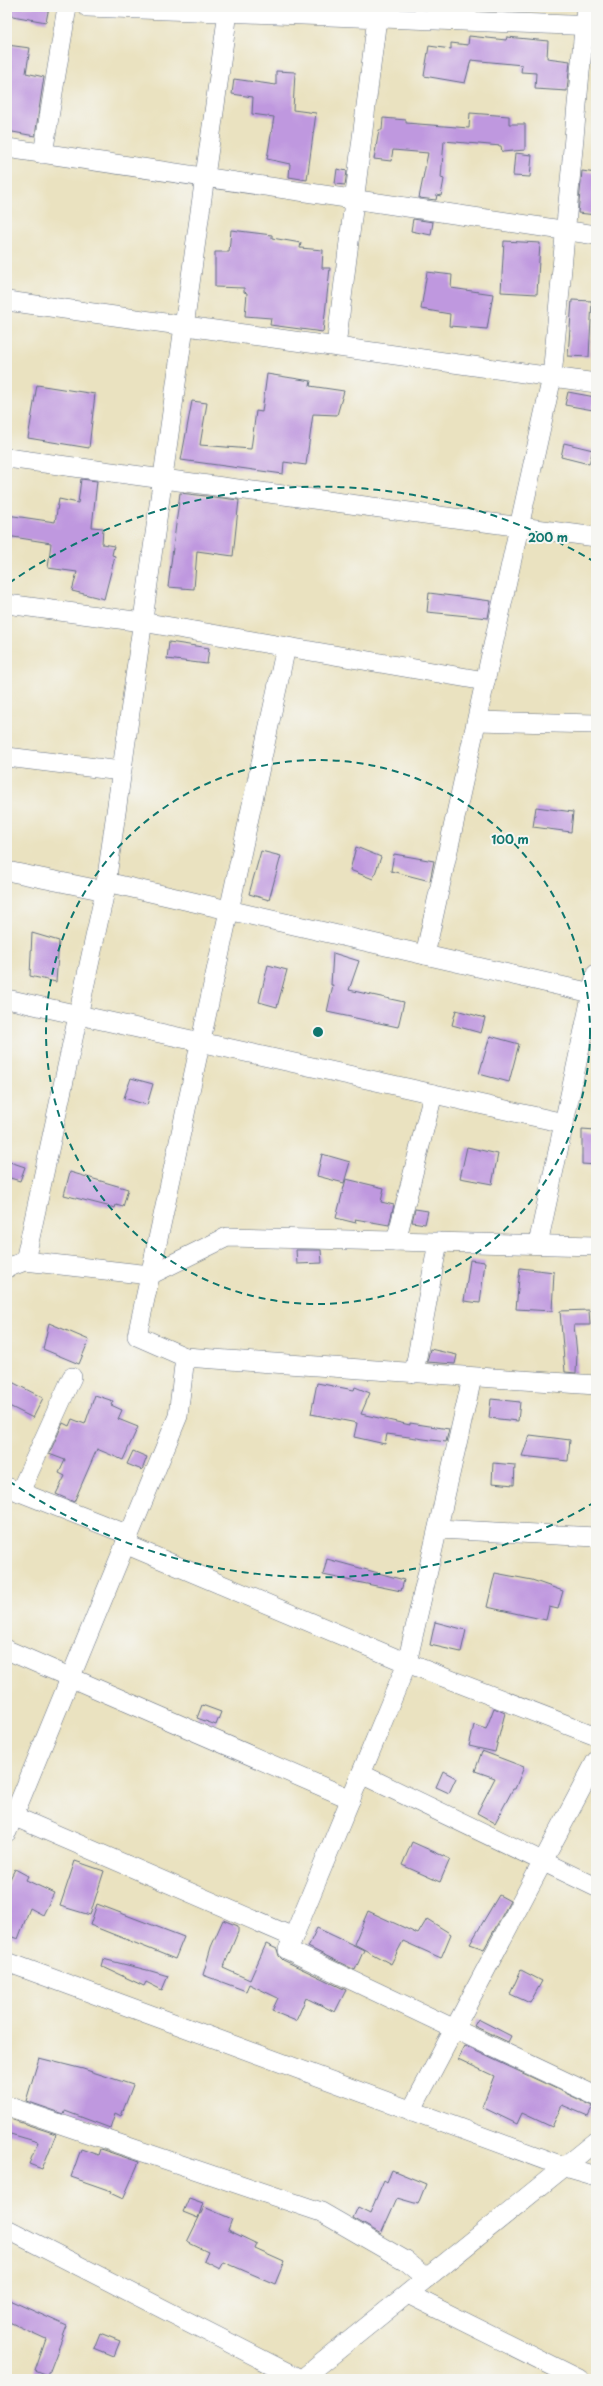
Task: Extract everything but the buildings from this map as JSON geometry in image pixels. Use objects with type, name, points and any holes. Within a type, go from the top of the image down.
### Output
[{"type":"street","points":[[43,154],[67,7]]},
{"type":"street","points":[[87,7],[179,9],[228,12],[357,12],[377,18],[591,26]]},
{"type":"street","points":[[425,955],[552,376],[591,26],[586,7]]},
{"type":"street","points":[[25,1261],[105,886],[228,12]]},
{"type":"street","points":[[336,346],[377,18]]},
{"type":"street","points":[[7,148],[596,235]]},
{"type":"street","points":[[7,301],[596,383]]},
{"type":"street","points":[[7,458],[596,538]]},
{"type":"street","points":[[7,604],[142,622],[485,681]]},
{"type":"street","points":[[286,647],[137,1336],[185,1357],[472,1378],[596,1385]]},
{"type":"street","points":[[477,721],[596,724]]},
{"type":"street","points":[[7,756],[121,771]]},
{"type":"street","points":[[7,871],[105,886],[230,910],[594,993]]},
{"type":"street","points":[[538,1244],[594,993],[596,974]]},
{"type":"street","points":[[7,999],[564,1123]]},
{"type":"street","points":[[396,1241],[433,1094]]},
{"type":"street","points":[[7,1268],[25,1261],[150,1275],[227,1237],[596,1246]]},
{"type":"street","points":[[414,1373],[438,1242]]},
{"type":"street","points":[[185,1357],[178,1416],[70,1678],[12,1813],[293,1937]]},
{"type":"street","points":[[72,1377],[14,1490],[407,1663],[596,1736]]},
{"type":"street","points":[[472,1378],[407,1663],[288,1950],[596,2096]]},
{"type":"street","points":[[438,1529],[596,1537]]},
{"type":"street","points":[[7,1650],[351,1799]]},
{"type":"street","points":[[411,2111],[544,1862],[596,1761]]},
{"type":"street","points":[[361,1774],[596,1887]]},
{"type":"street","points":[[7,1962],[565,2167],[596,2176]]},
{"type":"street","points":[[7,2106],[321,2212],[406,2261],[427,2278]]},
{"type":"street","points":[[7,2229],[301,2379],[596,2141]]},
{"type":"street","points":[[408,2294],[579,2379]]}]
